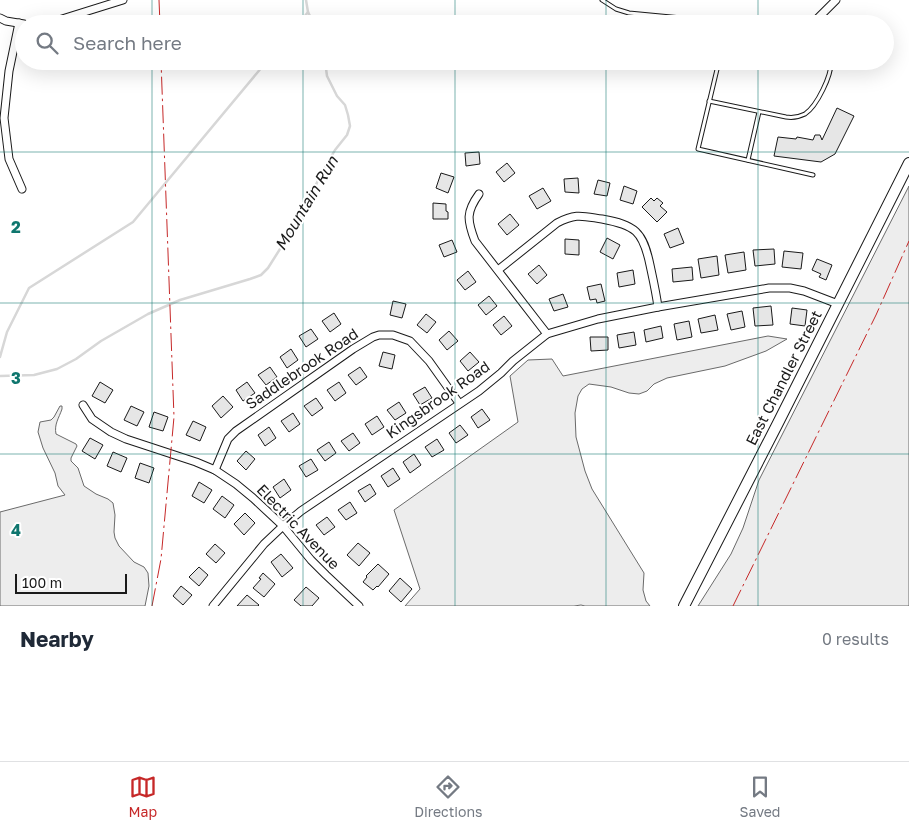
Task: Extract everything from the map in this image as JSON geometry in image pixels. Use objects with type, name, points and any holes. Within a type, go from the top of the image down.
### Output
[{"type":"street","points":[[75,15],[123,0]]},
{"type":"street","points":[[821,15],[836,0]]},
{"type":"street","points":[[0,18],[15,23]]},
{"type":"street","points":[[15,48],[9,71],[4,118],[9,159],[22,189]]},
{"type":"street","name":"East Chandler Street","points":[[684,606],[909,163]]},
{"type":"street","points":[[479,194],[471,205],[469,218],[475,241],[547,334]]},
{"type":"street","points":[[498,270],[566,218],[576,215],[619,222],[636,232],[642,238],[647,248],[658,307]]},
{"type":"street","name":"Kingsbrook Road","points":[[213,606],[264,544],[282,526],[301,511],[479,391],[547,334],[598,319],[769,288],[790,288],[838,304]]},
{"type":"street","name":"Saddlebrook Road","points":[[215,470],[228,439],[236,431],[353,349],[379,335],[393,335],[410,341],[429,361],[459,403]]},
{"type":"street","name":"Electric Avenue","points":[[83,405],[92,420],[111,432],[215,470],[253,498],[282,526],[310,560],[359,606]]},
{"type":"lane","points":[[602,0],[616,9],[629,13],[649,15]]},
{"type":"lane","points":[[716,70],[698,149],[813,175]]},
{"type":"lane","points":[[709,101],[789,118],[796,117],[806,113],[813,106],[830,70]]},
{"type":"lane","points":[[748,160],[759,112]]},
{"type":"shaded area","points":[[909,186],[909,606],[698,606],[731,554],[743,528],[759,480]]},
{"type":"shaded area","points":[[768,336],[787,339],[766,351],[725,366],[667,378],[639,394],[589,384],[582,389],[578,396],[575,413],[576,437],[585,471],[592,489],[644,573],[643,590],[646,601],[650,606],[405,606],[420,589],[394,510],[518,422],[510,376],[528,360],[552,359],[563,376]]},
{"type":"shaded area","points":[[60,406],[62,406],[62,409],[56,424],[56,434],[76,444],[77,446],[71,461],[78,468],[84,486],[113,503],[115,515],[114,532],[119,546],[134,562],[144,567],[148,573],[149,586],[145,606],[0,606],[0,512],[65,495],[58,486],[55,473],[43,448],[38,432],[40,422],[51,420]]},
{"type":"building","points":[[837,108],[854,116],[835,154],[821,162],[774,156],[778,137],[796,139],[797,137],[813,140],[815,135],[820,135],[822,140]]},
{"type":"building","points":[[479,152],[480,164],[466,166],[465,153]]},
{"type":"building","points":[[507,163],[515,173],[504,182],[496,172]]},
{"type":"building","points":[[441,173],[454,177],[448,193],[436,188]]},
{"type":"building","points":[[578,178],[579,193],[565,192],[564,179]]},
{"type":"building","points":[[598,180],[610,183],[607,196],[594,194]]},
{"type":"building","points":[[624,186],[637,191],[633,204],[620,200]]},
{"type":"building","points":[[543,188],[551,201],[537,209],[529,196]]},
{"type":"building","points":[[651,198],[654,201],[657,198],[663,203],[660,206],[667,212],[657,222],[642,207]]},
{"type":"building","points":[[433,203],[446,204],[448,219],[433,219]]},
{"type":"building","points":[[510,214],[519,225],[507,235],[498,224]]},
{"type":"building","points":[[678,228],[684,243],[670,248],[664,234]]},
{"type":"building","points":[[607,238],[620,245],[613,259],[600,252]]},
{"type":"building","points":[[565,239],[579,240],[579,255],[565,254]]},
{"type":"building","points":[[452,240],[457,252],[444,257],[439,245]]},
{"type":"building","points":[[774,249],[775,264],[755,266],[753,250]]},
{"type":"building","points":[[784,251],[803,253],[801,269],[782,267]]},
{"type":"building","points":[[744,252],[746,270],[728,273],[725,255]]},
{"type":"building","points":[[717,256],[719,275],[701,278],[698,259]]},
{"type":"building","points":[[817,259],[832,265],[826,280],[819,277],[821,274],[812,270]]},
{"type":"building","points":[[539,265],[547,275],[537,284],[528,274]]},
{"type":"building","points":[[692,267],[693,280],[673,282],[672,269]]},
{"type":"building","points":[[633,270],[635,284],[619,287],[617,273]]},
{"type":"building","points":[[468,271],[476,282],[465,290],[457,280]]},
{"type":"building","points":[[601,284],[605,301],[597,303],[596,299],[590,300],[587,287]]},
{"type":"building","points":[[563,294],[568,307],[554,311],[549,299]]},
{"type":"building","points":[[489,296],[497,306],[486,315],[478,305]]},
{"type":"building","points":[[393,301],[406,304],[402,318],[390,315]]},
{"type":"building","points":[[771,306],[773,325],[755,326],[753,308]]},
{"type":"building","points":[[792,308],[807,310],[805,326],[790,324]]},
{"type":"building","points":[[742,311],[745,327],[731,330],[727,314]]},
{"type":"building","points":[[334,313],[341,324],[330,332],[322,321]]},
{"type":"building","points":[[426,314],[436,322],[427,333],[417,325]]},
{"type":"building","points":[[715,315],[718,330],[701,333],[698,319]]},
{"type":"building","points":[[504,316],[512,326],[501,335],[493,325]]},
{"type":"building","points":[[689,321],[692,337],[677,340],[674,324]]},
{"type":"building","points":[[661,326],[663,338],[646,342],[644,330]]},
{"type":"building","points":[[311,329],[318,339],[306,347],[299,336]]},
{"type":"building","points":[[449,331],[458,341],[447,350],[439,340]]},
{"type":"building","points":[[634,332],[636,345],[619,348],[617,335]]},
{"type":"building","points":[[590,337],[608,337],[608,350],[591,351]]},
{"type":"building","points":[[291,349],[298,360],[287,368],[280,357]]},
{"type":"building","points":[[383,352],[395,355],[392,369],[379,366]]},
{"type":"building","points":[[470,352],[479,362],[468,371],[460,361]]},
{"type":"building","points":[[270,367],[277,377],[266,385],[258,375]]},
{"type":"building","points":[[360,367],[367,377],[356,385],[348,375]]},
{"type":"building","points":[[100,382],[113,390],[105,403],[92,396]]},
{"type":"building","points":[[247,382],[255,393],[243,401],[236,390]]},
{"type":"building","points":[[339,382],[346,393],[335,401],[327,390]]},
{"type":"building","points":[[425,387],[432,398],[420,405],[413,394]]},
{"type":"building","points":[[223,396],[233,407],[221,418],[212,406]]},
{"type":"building","points":[[316,398],[323,408],[312,416],[304,406]]},
{"type":"building","points":[[399,402],[406,413],[395,420],[387,410]]},
{"type":"building","points":[[131,406],[144,412],[137,426],[124,420]]},
{"type":"building","points":[[482,409],[490,420],[478,428],[471,417]]},
{"type":"building","points":[[154,412],[168,417],[163,431],[149,427]]},
{"type":"building","points":[[293,413],[300,424],[289,432],[281,421]]},
{"type":"building","points":[[377,416],[384,427],[372,435],[365,424]]},
{"type":"building","points":[[193,421],[206,427],[200,441],[186,435]]},
{"type":"building","points":[[460,425],[468,435],[456,443],[449,433]]},
{"type":"building","points":[[269,427],[276,438],[265,446],[258,435]]},
{"type":"building","points":[[353,433],[360,443],[349,451],[341,441]]},
{"type":"building","points":[[90,438],[103,445],[95,459],[82,451]]},
{"type":"building","points":[[437,439],[444,450],[432,457],[425,447]]},
{"type":"building","points":[[329,442],[336,453],[325,461],[317,450]]},
{"type":"building","points":[[246,451],[255,459],[246,470],[237,461]]},
{"type":"building","points":[[113,452],[127,458],[121,472],[107,466]]},
{"type":"building","points":[[414,454],[421,465],[410,473],[403,462]]},
{"type":"building","points":[[311,459],[318,470],[306,477],[299,466]]},
{"type":"building","points":[[140,463],[154,468],[149,483],[135,478]]},
{"type":"building","points":[[393,468],[400,479],[388,487],[381,476]]},
{"type":"building","points":[[284,479],[291,490],[280,498],[273,487]]},
{"type":"building","points":[[199,482],[212,490],[204,503],[192,496]]},
{"type":"building","points":[[370,484],[376,494],[365,502],[358,491]]},
{"type":"building","points":[[222,496],[234,505],[225,518],[213,509]]},
{"type":"building","points":[[350,502],[357,513],[346,520],[338,510]]},
{"type":"building","points":[[245,513],[255,523],[244,535],[234,524]]},
{"type":"building","points":[[327,517],[335,527],[324,535],[316,525]]},
{"type":"building","points":[[358,543],[370,553],[359,566],[347,555]]},
{"type":"building","points":[[215,544],[225,553],[216,563],[206,554]]},
{"type":"building","points":[[281,554],[293,568],[282,577],[271,562]]},
{"type":"building","points":[[378,564],[389,574],[373,590],[363,582],[366,576]]},
{"type":"building","points":[[199,567],[208,575],[199,586],[189,577]]},
{"type":"building","points":[[263,573],[275,584],[264,597],[253,588],[261,579],[259,578]]},
{"type":"building","points":[[400,578],[412,589],[401,602],[389,591]]},
{"type":"building","points":[[181,586],[192,595],[183,605],[173,596]]},
{"type":"building","points":[[306,587],[319,598],[312,606],[301,606],[294,600]]},
{"type":"building","points":[[247,595],[259,605],[237,606]]},
{"type":"waterway","name":"Mountain Run","points":[[306,0],[310,15]]},
{"type":"waterway","points":[[0,357],[7,332],[29,288],[133,222],[260,70]]},
{"type":"waterway","name":"Mountain Run","points":[[0,376],[34,375],[57,369],[148,314],[180,300],[261,275],[268,268],[304,211],[320,176],[335,150],[347,135],[350,126],[345,105],[337,96],[327,76],[326,70]]},
{"type":"power","points":[[159,0],[160,15]]},
{"type":"power","points":[[152,606],[161,559],[174,417],[161,70]]},
{"type":"power","points":[[733,606],[876,315],[909,241]]}]
